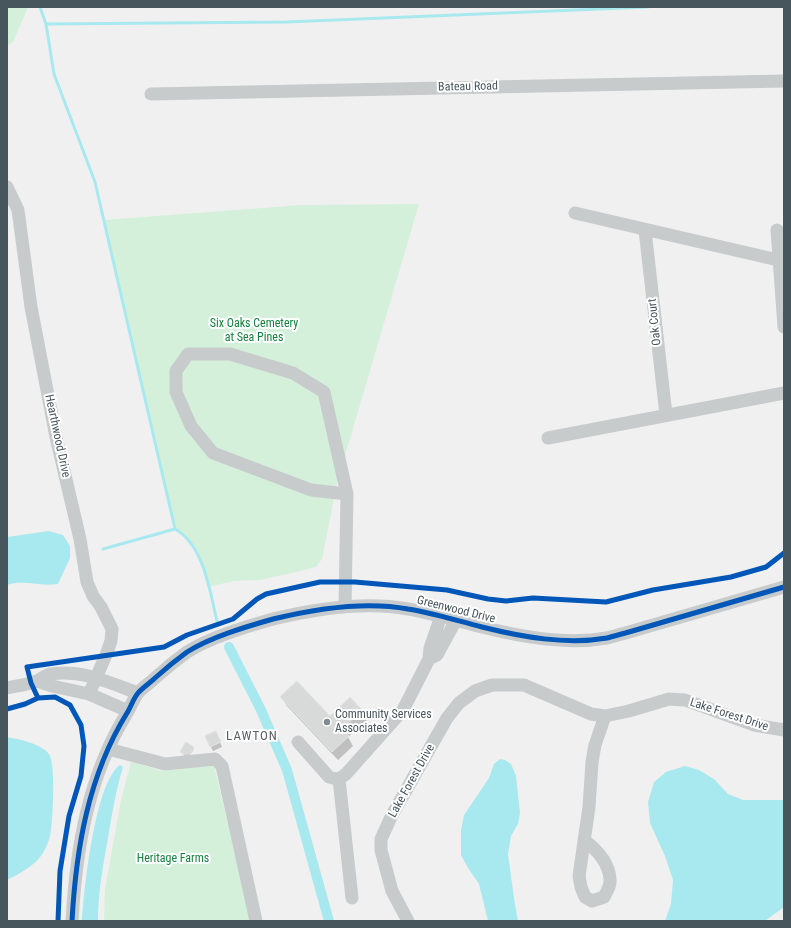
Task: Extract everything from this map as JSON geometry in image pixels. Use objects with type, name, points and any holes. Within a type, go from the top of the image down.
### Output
[{"type":"street","name":"Bateau Road","points":[[151,94],[784,81]]},
{"type":"street","name":"Hearthwood Drive","points":[[7,188],[18,210],[31,307],[56,437],[80,539],[87,582],[93,596],[102,606],[112,629],[111,641],[106,656],[89,694]]},
{"type":"street","points":[[575,213],[778,260]]},
{"type":"street","name":"Oak Court","points":[[645,230],[666,415]]},
{"type":"street","points":[[777,230],[784,327]]},
{"type":"street","points":[[346,607],[347,494],[324,392],[293,373],[230,354],[188,354],[176,371],[176,392],[191,426],[213,453],[311,490],[347,494]]},
{"type":"street","points":[[548,438],[784,393]]},
{"type":"street","name":"Greenwood Drive","points":[[72,921],[84,824],[94,784],[108,749],[138,693],[173,662],[206,642],[259,623],[285,616],[346,607],[381,606],[408,608],[483,627],[532,637],[566,641],[606,638],[784,587]]},
{"type":"street","points":[[298,742],[329,777],[339,779],[346,774],[403,710],[429,659],[430,648],[441,616]]},
{"type":"street","points":[[429,659],[437,655],[456,620]]},
{"type":"street","points":[[7,688],[37,681],[49,675],[64,673],[80,674],[96,678],[138,693]]},
{"type":"street","points":[[37,681],[52,686],[89,694],[128,711]]},
{"type":"street","name":"Lake Forest Drive","points":[[408,921],[392,890],[382,850],[382,839],[392,815],[447,718],[459,703],[475,691],[492,685],[524,685],[591,714],[605,716],[669,699],[685,700],[754,725],[784,730]]},
{"type":"street","points":[[584,840],[589,807],[592,762],[595,745],[605,716]]},
{"type":"street","points":[[108,749],[165,764],[215,759],[222,766],[256,921]]},
{"type":"street","points":[[339,779],[352,898]]},
{"type":"green space","points":[[7,7],[28,7],[13,42],[7,46]]},
{"type":"green space","name":"Six Oaks Cemetery at Sea Pines","points":[[419,204],[337,483],[322,559],[316,567],[296,572],[260,580],[234,581],[208,587],[198,554],[188,540],[175,529],[104,220],[301,205]]},
{"type":"green space","name":"Heritage Farms","points":[[131,762],[163,771],[214,765],[251,921],[104,921],[105,889],[121,800]]},
{"type":"water","points":[[49,531],[63,535],[70,546],[70,558],[58,584],[46,585],[13,583],[7,585],[7,537]]},
{"type":"water","points":[[7,737],[41,747],[49,754],[53,769],[53,807],[49,840],[44,851],[32,865],[7,880]]},
{"type":"water","points":[[500,759],[511,764],[516,776],[520,813],[518,824],[511,836],[508,854],[518,921],[488,921],[479,884],[461,855],[461,830],[464,815],[489,778],[494,764]]},
{"type":"water","points":[[120,765],[123,767],[114,802],[103,869],[98,921],[82,921],[92,837],[104,792],[111,775]]},
{"type":"water","points":[[685,766],[699,770],[714,779],[728,794],[743,800],[784,800],[784,907],[765,921],[665,921],[671,904],[673,880],[665,856],[650,823],[648,802],[654,782],[666,772]]},
{"type":"building","name":"Community Services Associates","points":[[297,681],[330,716],[350,697],[362,710],[342,729],[349,736],[332,752],[280,697]]},
{"type":"building","points":[[216,731],[221,742],[210,747],[205,736]]},
{"type":"building","points":[[186,742],[194,747],[190,754],[183,754],[180,752]]},
{"type":"waterway","points":[[40,7],[46,24],[54,74],[95,182],[175,529],[185,536],[199,557],[208,583],[217,621]]},
{"type":"waterway","points":[[46,24],[287,22],[648,7]]},
{"type":"waterway","points":[[103,549],[175,529]]},
{"type":"waterway","points":[[229,647],[261,710],[287,770],[329,921]]},
{"type":"cycle path","points":[[38,698],[31,683],[27,667],[164,647],[187,635],[233,619],[257,599],[266,594],[320,582],[355,582],[447,590],[488,599],[506,601],[533,598],[606,602],[653,590],[731,577],[766,567],[784,553]]},
{"type":"cycle path","points":[[72,921],[77,867],[86,814],[103,762],[114,737],[140,691],[187,652],[217,637],[289,615],[340,607],[375,606],[417,611],[497,631],[528,637],[576,641],[591,640],[626,633],[784,587]]},
{"type":"cycle path","points":[[7,709],[25,704],[38,698],[55,697],[70,705],[81,725],[84,746],[81,776],[69,816],[60,871],[58,921]]},
{"type":"place","name":"Community Services Associates","points":[[327,722]]},
{"type":"district","name":"LAWTON","points":[[252,737]]}]
